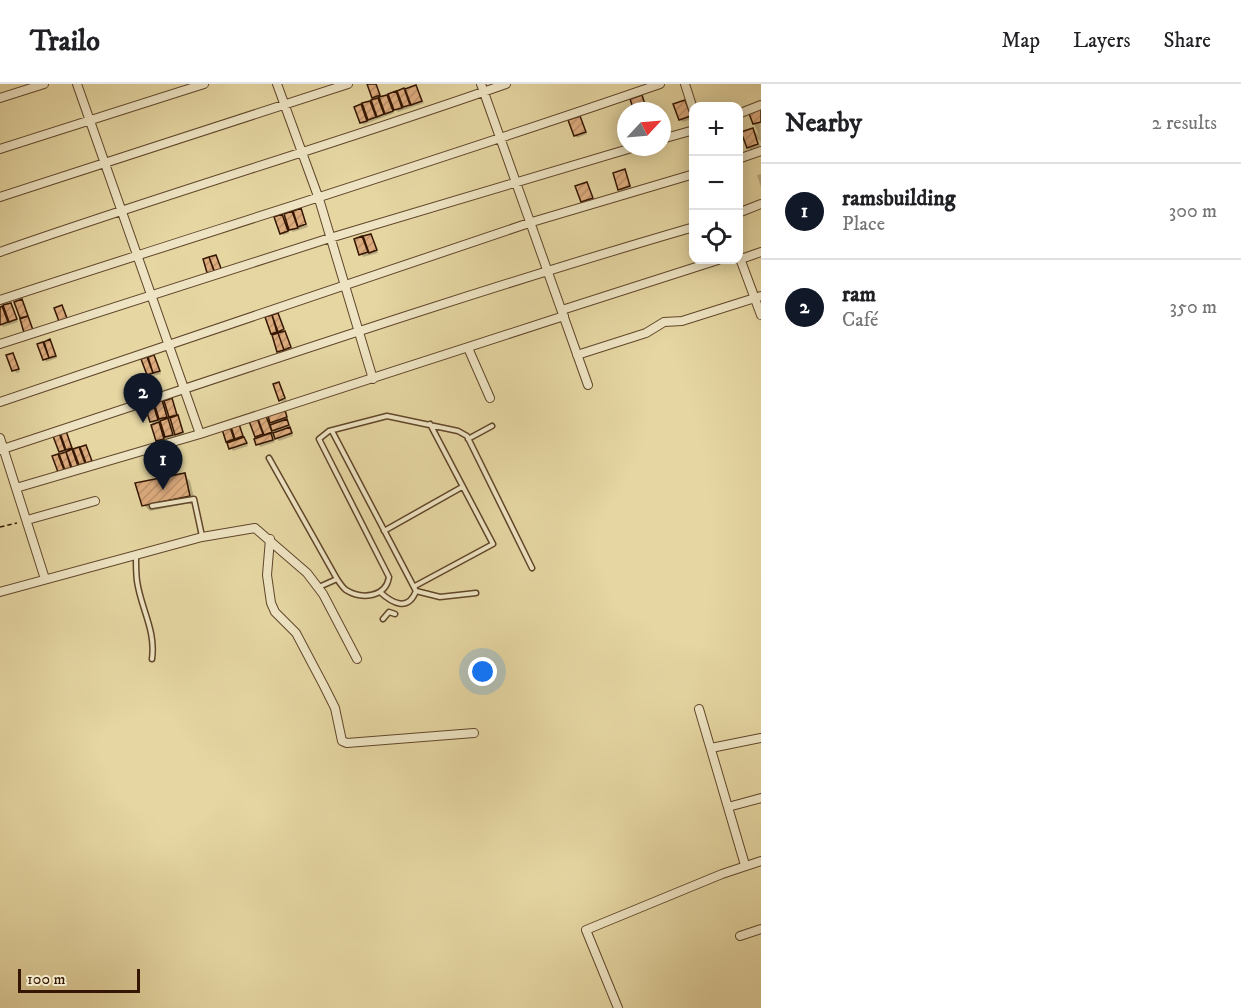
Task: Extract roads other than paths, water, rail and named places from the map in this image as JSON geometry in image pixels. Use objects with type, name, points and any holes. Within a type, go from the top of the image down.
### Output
[{"type":"street","points":[[0,99],[44,84]]},
{"type":"street","points":[[77,84],[200,434]]},
{"type":"street","points":[[0,149],[204,84]]},
{"type":"street","points":[[277,84],[319,199],[360,329],[373,379]]},
{"type":"street","points":[[0,197],[105,161],[348,84]]},
{"type":"street","points":[[0,252],[122,209],[302,154],[484,87],[507,84]]},
{"type":"street","points":[[0,300],[217,228],[319,199],[660,84]]},
{"type":"street","points":[[685,84],[690,102]]},
{"type":"street","points":[[484,87],[588,385]]},
{"type":"street","points":[[743,112],[761,105]]},
{"type":"street","points":[[671,136],[689,131]]},
{"type":"street","points":[[743,157],[761,151]]},
{"type":"street","points":[[0,344],[330,238],[617,152]]},
{"type":"street","points":[[0,402],[532,222],[689,175]]},
{"type":"street","points":[[743,211],[761,204]]},
{"type":"street","points":[[2,449],[185,390],[360,329],[689,228]]},
{"type":"street","points":[[743,254],[761,252]]},
{"type":"street","points":[[743,263],[758,297],[761,315]]},
{"type":"street","points":[[16,488],[200,434],[373,379],[706,264]]},
{"type":"street","points":[[577,355],[646,333],[664,322],[682,321],[758,297]]},
{"type":"street","points":[[468,348],[490,398]]},
{"type":"street","points":[[0,438],[45,579]]},
{"type":"street","points":[[27,520],[95,501]]},
{"type":"street","points":[[0,592],[136,557],[202,537],[255,528],[270,539],[318,587],[357,659]]},
{"type":"street","points":[[270,539],[267,575],[275,612],[296,633],[324,686],[335,708],[342,741],[474,733]]},
{"type":"street","points":[[699,709],[745,865]]},
{"type":"street","points":[[711,748],[761,738]]},
{"type":"street","points":[[728,807],[761,798]]},
{"type":"street","points":[[618,1008],[586,930],[745,865],[761,861]]},
{"type":"street","points":[[740,936],[761,929]]},
{"type":"lane","points":[[269,458],[337,579],[347,591],[372,596],[388,584],[389,577],[319,439],[322,434],[387,416],[463,432],[532,568]]},
{"type":"lane","points":[[415,589],[493,544],[430,424]]},
{"type":"lane","points":[[468,439],[492,426]]},
{"type":"lane","points":[[332,431],[415,589],[414,597],[401,604],[389,600],[380,592]]},
{"type":"lane","points":[[384,531],[462,487]]},
{"type":"lane","points":[[152,506],[195,499],[202,537]]},
{"type":"lane","points":[[136,557],[137,582],[152,629],[154,645],[152,659]]},
{"type":"lane","points":[[318,587],[337,579]]},
{"type":"lane","points":[[415,589],[440,597],[476,592]]},
{"type":"lane","points":[[383,619],[389,612],[389,600]]},
{"type":"lane","points":[[389,612],[395,614]]},
{"type":"place","name":"ram","points":[[143,423]]},
{"type":"place","name":"ramsbuilding","points":[[163,490]]}]
